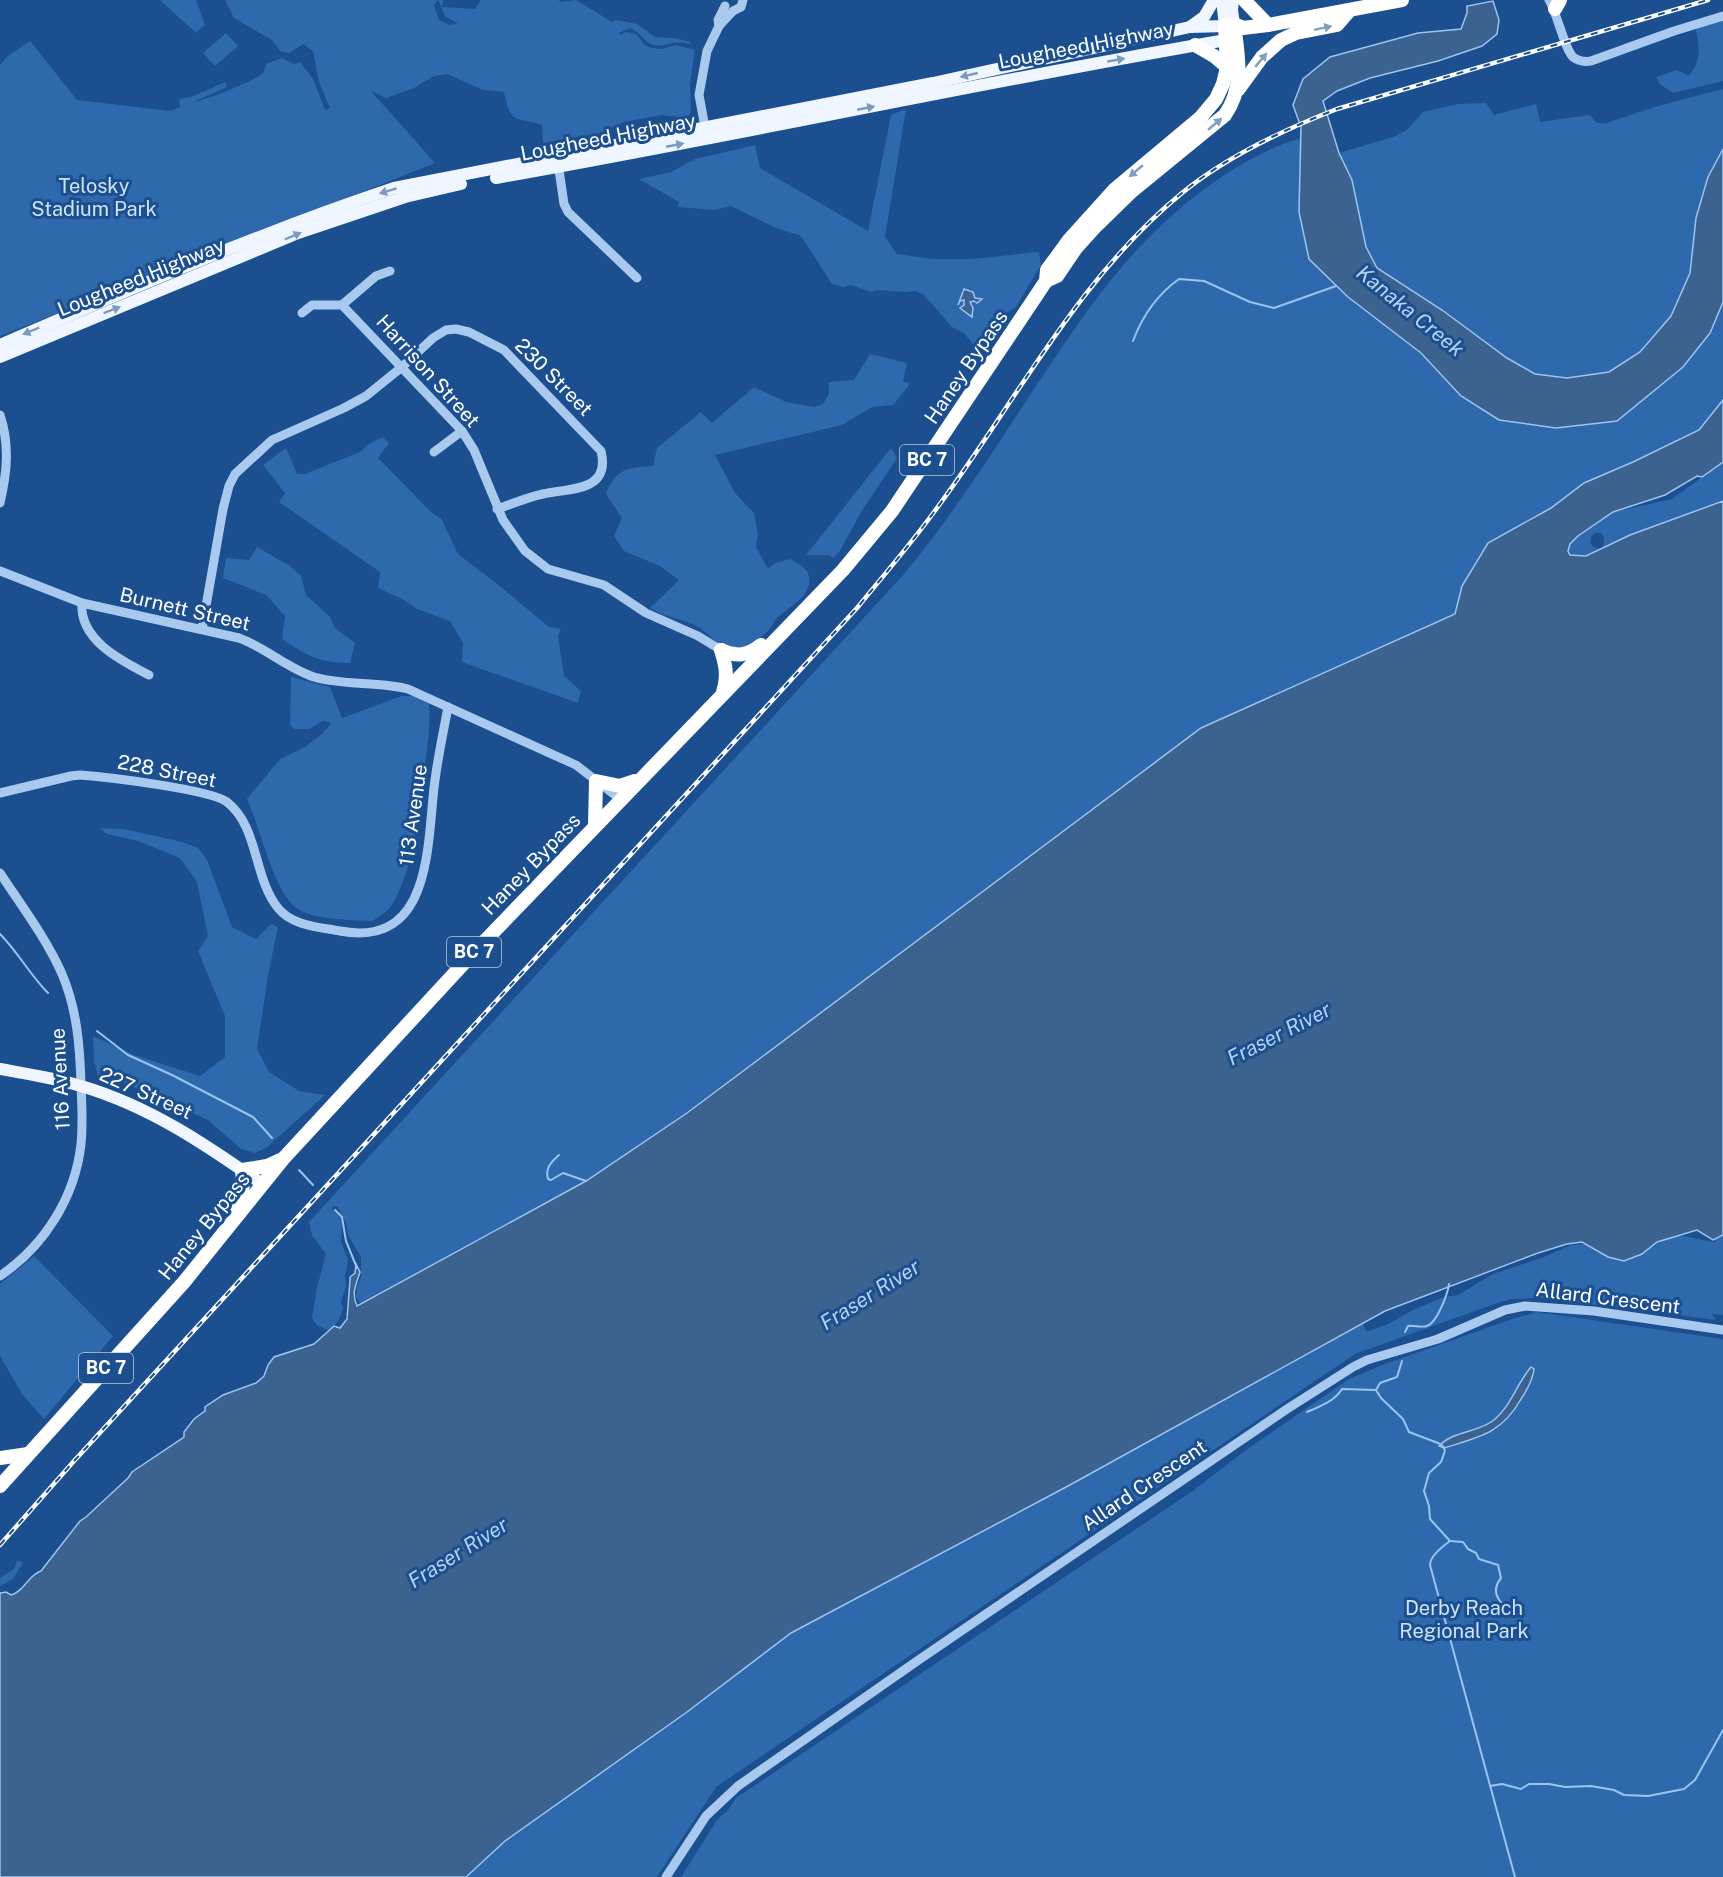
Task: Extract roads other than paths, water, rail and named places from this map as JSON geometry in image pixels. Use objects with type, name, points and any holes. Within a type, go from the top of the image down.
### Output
[{"type":"highway","points":[[1244,0],[1268,25]]},
{"type":"highway","name":"Lougheed Highway","points":[[1232,30],[1402,0]]},
{"type":"highway","name":"BC 7","points":[[1238,90],[1262,57],[1281,40],[1296,33],[1337,25],[1350,10]]},
{"type":"highway","name":"Haney Bypass","points":[[2,1480],[184,1282],[283,1159],[477,949],[788,624],[832,582],[892,511],[1046,281],[1047,270],[1069,240],[1114,189],[1212,106],[1223,84],[1232,30]]},
{"type":"highway","points":[[1232,30],[1239,69],[1238,90]]},
{"type":"highway","points":[[1195,45],[1227,67]]},
{"type":"highway","name":"Haney Bypass","points":[[1046,281],[1057,276],[1076,248],[1132,191],[1218,121],[1231,107],[1238,90]]},
{"type":"highway","points":[[721,650],[735,656],[750,654],[788,624]]},
{"type":"highway","points":[[721,650],[727,678],[723,692]]},
{"type":"highway","points":[[595,825],[596,781],[620,786],[638,780]]},
{"type":"highway","points":[[184,1282],[186,1269],[236,1208],[244,1186],[242,1170],[267,1166],[283,1159]]},
{"type":"highway","points":[[0,1458],[28,1454]]},
{"type":"main road","points":[[1190,27],[1204,17],[1214,0]]},
{"type":"main road","points":[[1222,0],[1232,30]]},
{"type":"main road","points":[[1232,30],[1233,0]]},
{"type":"main road","name":"Lougheed Highway","points":[[706,133],[1190,27],[1232,30]]},
{"type":"main road","points":[[1174,49],[1185,39],[1232,30]]},
{"type":"main road","name":"Lougheed Highway","points":[[0,357],[298,233],[405,197],[558,162],[706,133],[1195,45],[1232,30]]},
{"type":"main road","name":"Lougheed Highway","points":[[0,345],[310,216],[394,188],[558,162]]},
{"type":"main road","name":"227 Street","points":[[0,1069],[81,1086],[142,1109],[204,1143],[262,1184]]},
{"type":"street","points":[[706,133],[699,95],[707,50],[727,6],[741,7],[743,0]]},
{"type":"street","points":[[1554,3],[1569,50],[1574,57],[1584,61],[1591,61],[1723,16]]},
{"type":"street","points":[[558,162],[564,204],[568,212],[637,278]]},
{"type":"street","points":[[302,313],[312,305],[342,305],[376,276],[390,271]]},
{"type":"street","name":"Harrison Street","points":[[342,305],[462,431],[474,450],[497,508],[513,536],[525,551],[548,568],[604,585],[646,613],[698,636],[721,650]]},
{"type":"street","name":"230 Street","points":[[402,367],[433,338],[451,329],[469,333],[507,353],[601,451],[602,470],[598,477],[583,487],[542,494],[497,508]]},
{"type":"street","points":[[202,629],[224,502],[235,474],[272,440],[366,396],[402,367]]},
{"type":"street","points":[[0,415],[7,460],[6,478],[0,503]]},
{"type":"street","points":[[434,453],[462,431]]},
{"type":"street","name":"Burnett Street","points":[[0,571],[82,603],[247,641],[314,677],[393,685],[408,689],[576,765],[620,799]]},
{"type":"street","points":[[82,603],[82,613],[86,624],[99,643],[128,664],[149,675]]},
{"type":"street","name":"113 Avenue","points":[[396,920],[414,901],[421,886],[435,780],[448,707]]},
{"type":"street","name":"228 Street","points":[[0,793],[80,775],[215,796],[227,803],[242,821],[248,831],[266,888],[278,909],[288,917],[307,925],[361,933],[379,930],[396,920]]},
{"type":"street","name":"116 Avenue","points":[[0,873],[62,975],[74,1011],[81,1086],[81,1145],[76,1170],[65,1200],[49,1228],[28,1254],[0,1276]]},
{"type":"street","name":"Allard Crescent","points":[[666,1877],[706,1816],[738,1786],[920,1659],[1277,1416],[1353,1367],[1367,1360],[1438,1339],[1505,1310],[1525,1306],[1594,1311],[1723,1330]]},
{"type":"water","name":"Kanaka Creek","points":[[1493,1],[1499,20],[1497,34],[1482,46],[1438,61],[1370,78],[1337,91],[1323,101],[1339,153],[1352,180],[1366,247],[1377,268],[1442,310],[1507,358],[1535,374],[1567,378],[1609,372],[1640,352],[1671,316],[1690,273],[1696,218],[1708,177],[1723,149],[1723,302],[1710,333],[1683,367],[1617,421],[1556,428],[1499,420],[1461,396],[1421,353],[1348,297],[1309,259],[1299,212],[1301,127],[1293,105],[1303,79],[1330,57],[1418,33],[1461,29],[1467,6]]},
{"type":"water","points":[[964,289],[973,292],[975,298],[982,299],[977,303],[970,302],[973,308],[972,317],[960,308],[964,305],[964,300],[958,305]]},
{"type":"water","name":"Fraser River","points":[[1723,400],[1723,462],[1702,477],[1697,476],[1665,495],[1613,512],[1578,536],[1570,544],[1568,551],[1570,555],[1586,556],[1630,535],[1723,501],[1723,1235],[1713,1240],[1697,1230],[1657,1242],[1642,1254],[1624,1261],[1608,1257],[1582,1242],[1567,1244],[1385,1311],[1068,1486],[791,1633],[687,1712],[505,1841],[466,1877],[0,1877],[0,1593],[6,1592],[11,1595],[16,1593],[41,1571],[80,1521],[132,1472],[184,1437],[184,1432],[194,1419],[205,1411],[205,1407],[223,1395],[256,1383],[264,1376],[274,1357],[314,1344],[334,1326],[340,1328],[347,1319],[350,1277],[355,1273],[356,1264],[360,1272],[354,1293],[357,1306],[586,1181],[687,1113],[1201,728],[1455,614],[1462,586],[1488,543],[1551,508],[1584,483],[1699,430]]},
{"type":"water","points":[[1531,1367],[1534,1369],[1531,1381],[1514,1410],[1498,1427],[1479,1437],[1444,1448],[1439,1446],[1452,1437],[1494,1420],[1505,1408]]},
{"type":"waterway","points":[[1133,341],[1152,307],[1179,279],[1204,281],[1250,302],[1274,308],[1336,286]]},
{"type":"waterway","points":[[0,934],[48,993]]},
{"type":"waterway","points":[[97,1031],[128,1055],[253,1117],[272,1138]]},
{"type":"waterway","points":[[559,1155],[549,1166],[548,1179],[551,1180],[563,1173],[586,1181]]},
{"type":"waterway","points":[[299,1170],[313,1185]]},
{"type":"waterway","points":[[335,1210],[342,1217],[346,1241],[357,1268]]},
{"type":"waterway","points":[[1405,1332],[1408,1326],[1425,1327],[1431,1324],[1447,1294],[1449,1284]]},
{"type":"waterway","points":[[1376,1390],[1380,1383],[1397,1377],[1402,1361]]},
{"type":"waterway","points":[[1307,1412],[1322,1406],[1342,1389],[1376,1390]]},
{"type":"waterway","points":[[1376,1390],[1403,1419],[1409,1432],[1438,1443],[1445,1451],[1441,1462],[1429,1473],[1424,1491],[1430,1519],[1450,1541],[1434,1555],[1430,1565],[1515,1877]]},
{"type":"waterway","points":[[1450,1541],[1463,1542],[1468,1549],[1476,1553],[1479,1559],[1498,1565],[1501,1578],[1496,1590],[1499,1600],[1512,1610],[1518,1611],[1520,1615]]},
{"type":"waterway","points":[[1490,1786],[1502,1784],[1521,1789],[1529,1784],[1565,1787],[1591,1786],[1614,1790],[1624,1795],[1648,1796],[1684,1789],[1695,1780],[1723,1730]]},
{"type":"railway","points":[[0,1545],[74,1461],[857,608],[964,471],[1078,304],[1144,227],[1182,193],[1218,167],[1256,145],[1337,109],[1708,0]]},
{"type":"park label","name":"Telosky Stadium Park","points":[[94,198]]},
{"type":"park label","name":"Derby Reach Regional Park","points":[[1464,1620]]}]
